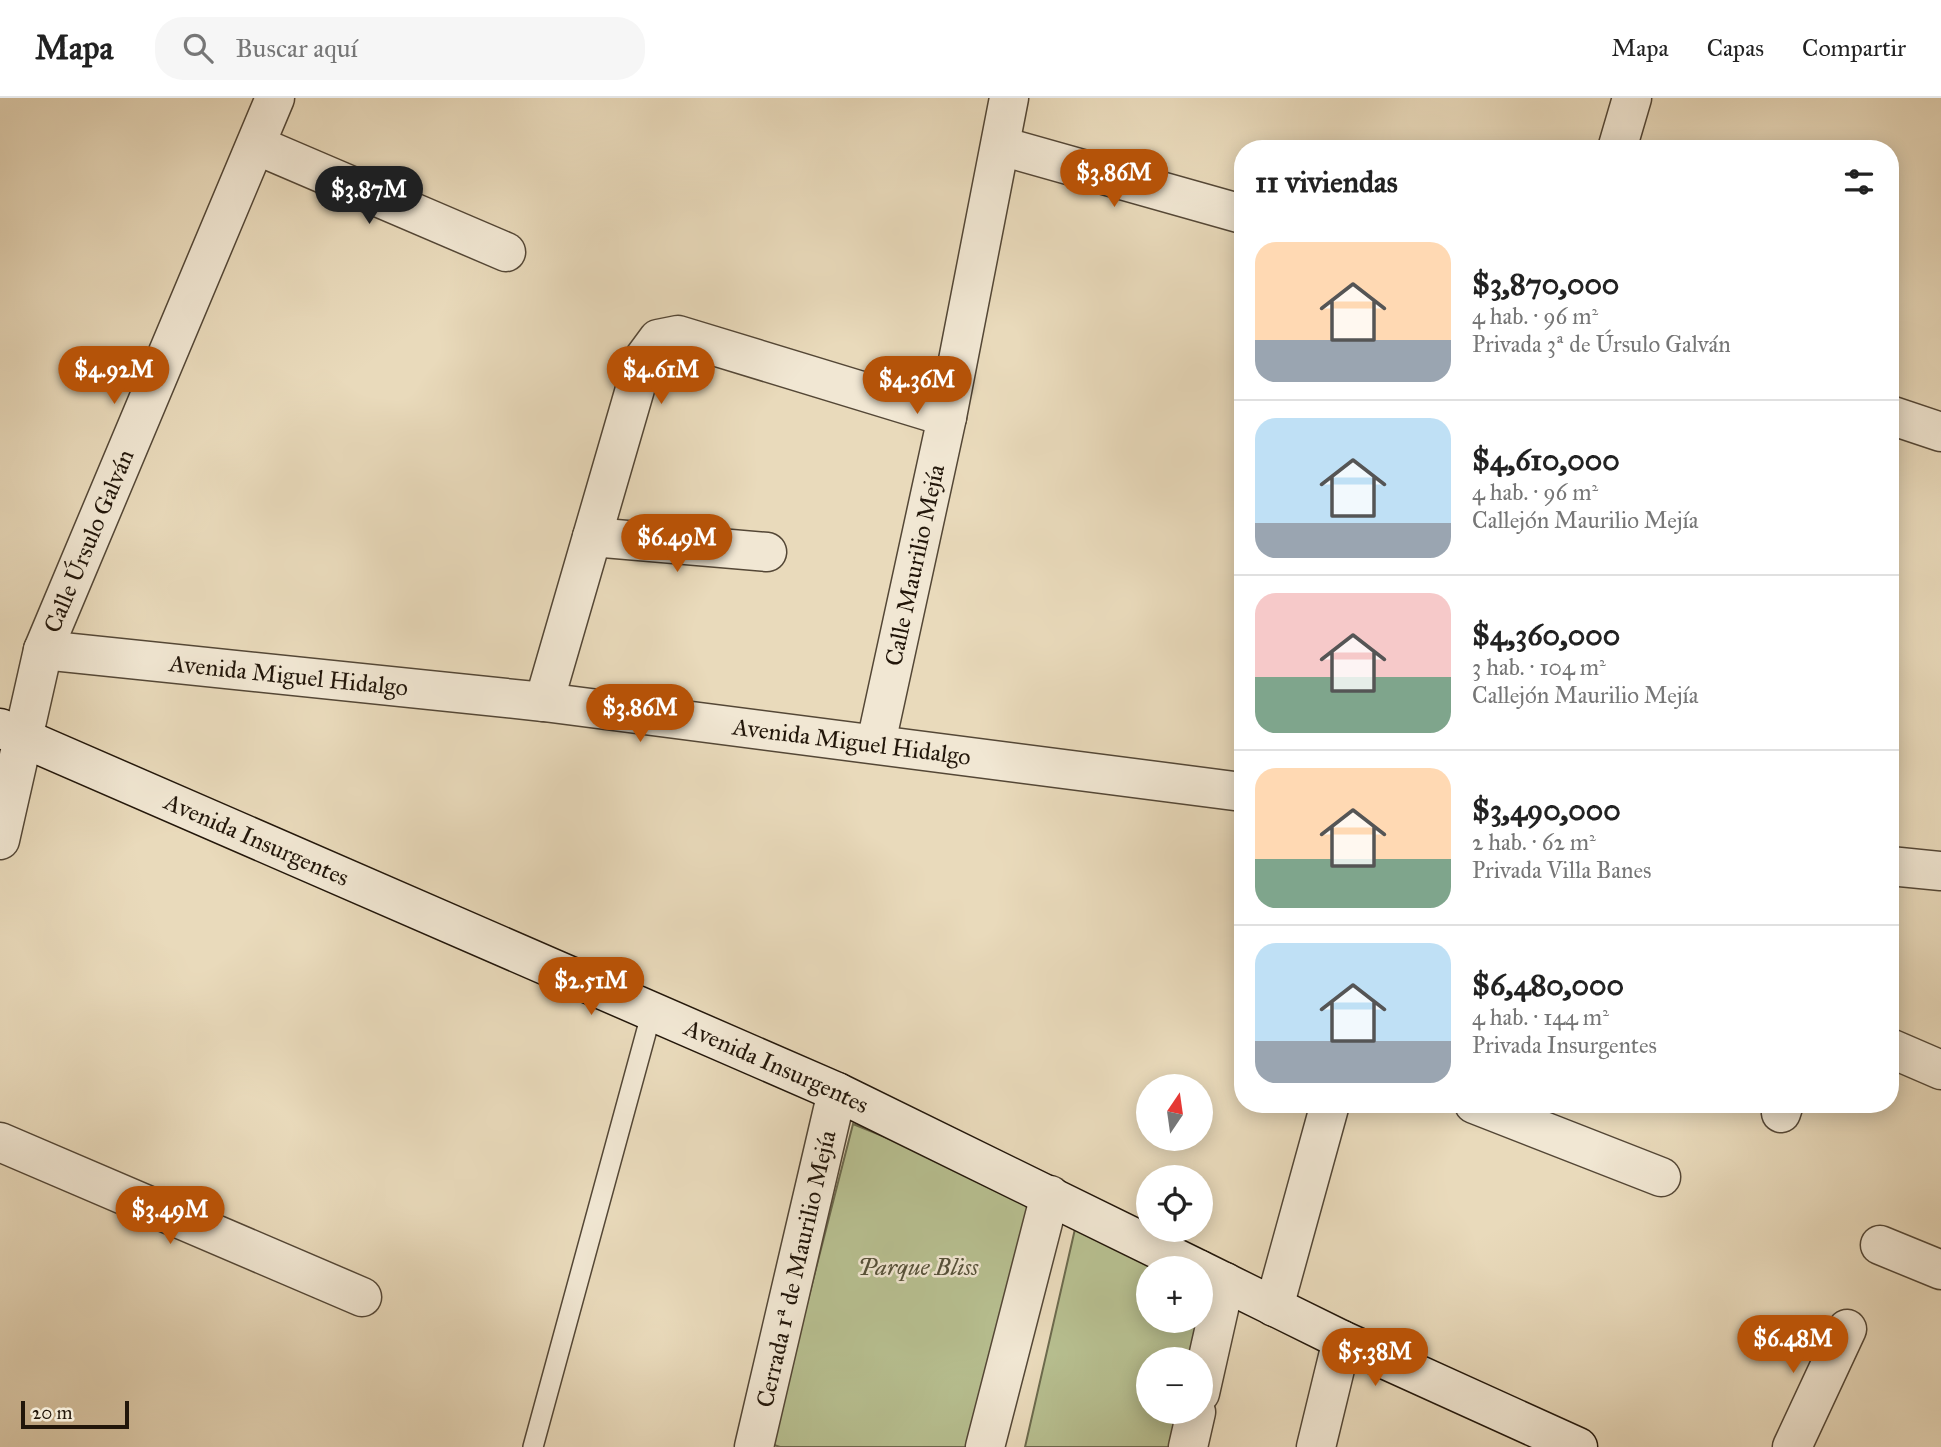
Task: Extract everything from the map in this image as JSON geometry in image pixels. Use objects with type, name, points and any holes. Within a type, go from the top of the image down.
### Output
[{"type":"street","name":"Calle Úrsulo Galván","points":[[0,841],[12,732],[43,650],[275,98]]},
{"type":"street","name":"Calle Maurilio Mejía","points":[[876,743],[947,417],[1002,146],[1009,98]]},
{"type":"street","points":[[1620,140],[1632,98]]},
{"type":"street","points":[[256,145],[506,251]]},
{"type":"street","points":[[1002,146],[1234,213]]},
{"type":"street","points":[[544,702],[644,358],[658,339],[678,335],[947,417]]},
{"type":"street","points":[[1899,418],[1941,432]]},
{"type":"street","points":[[592,537],[767,552]]},
{"type":"street","name":"Avenida Miguel Hidalgo","points":[[43,650],[544,702],[1234,791]]},
{"type":"street","name":"Avenida Insurgentes","points":[[12,732],[837,1092],[1172,1256]]},
{"type":"street","points":[[1899,867],[1941,871]]},
{"type":"street","points":[[1899,1052],[1941,1070]]},
{"type":"street","name":"Cerrada 1ª de Maurilio Mejía","points":[[754,1447],[837,1092]]},
{"type":"street","points":[[1274,1307],[1328,1113]]},
{"type":"street","points":[[1497,1113],[1661,1177]]},
{"type":"street","points":[[0,1142],[362,1297]]},
{"type":"street","points":[[985,1447],[1050,1195]]},
{"type":"street","points":[[1880,1245],[1941,1270]]},
{"type":"street","name":"Avenida Insurgentes","points":[[1213,1276],[1342,1340],[1578,1447]]},
{"type":"street","points":[[1792,1447],[1847,1329]]},
{"type":"street","points":[[1316,1447],[1342,1340]]},
{"type":"street","points":[[1188,1447],[1193,1424]]},
{"type":"lane","points":[[533,1447],[652,1011]]},
{"type":"green space","name":"Parque Bliss","points":[[853,1124],[1038,1199],[972,1447],[780,1447],[771,1444]]},
{"type":"green space","points":[[1075,1229],[1136,1256],[1136,1333],[1212,1333],[1206,1347],[1136,1347],[1136,1424],[1194,1424],[1188,1447],[1025,1447]]},
{"type":"green space","points":[[1213,1290],[1227,1297],[1213,1330]]}]
